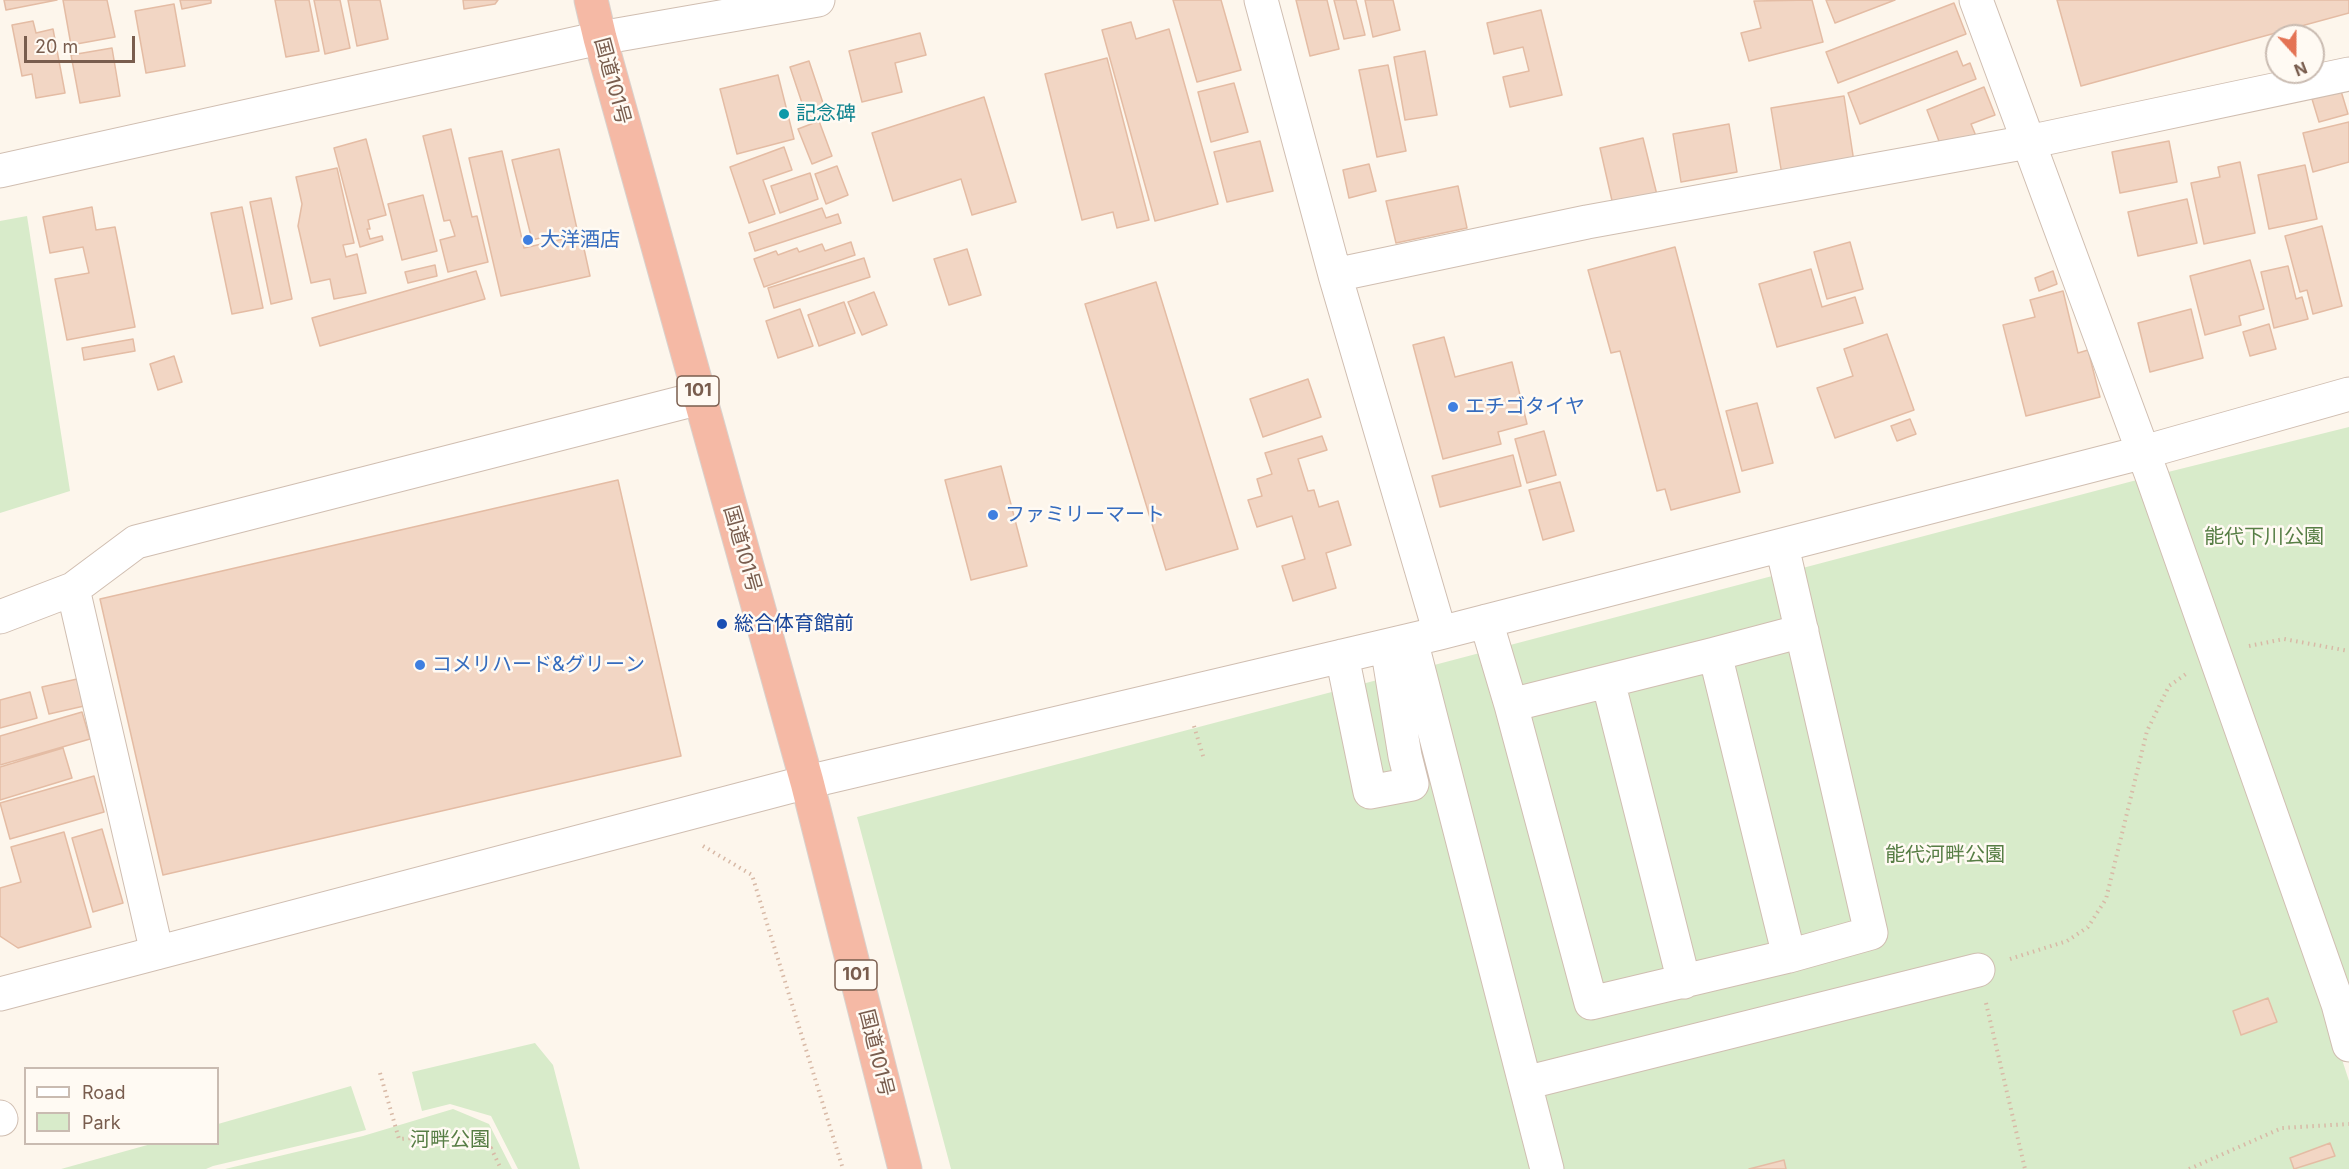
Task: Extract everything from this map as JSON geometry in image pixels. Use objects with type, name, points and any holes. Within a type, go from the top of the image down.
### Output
[{"type":"highway","name":"国道101号","points":[[591,0],[807,782],[904,1169]]},
{"type":"street","points":[[0,171],[600,38],[818,0]]},
{"type":"street","points":[[1261,0],[1335,274],[1413,640],[1546,1169]]},
{"type":"street","points":[[1976,0],[2144,452],[2338,1004],[2349,1045]]},
{"type":"street","points":[[1335,274],[1587,222],[2028,142],[2349,74]]},
{"type":"street","points":[[0,994],[807,782],[1413,640],[1782,546],[2144,452],[2349,394]]},
{"type":"street","points":[[0,617],[73,589],[136,542],[700,398]]},
{"type":"street","points":[[1486,621],[1591,1003],[1789,956],[1871,933],[1782,546]]},
{"type":"street","points":[[73,589],[157,954]]},
{"type":"street","points":[[1510,705],[1802,630]]},
{"type":"street","points":[[1342,656],[1370,792],[1412,784],[1405,756],[1413,640]]},
{"type":"street","points":[[1715,654],[1789,956]]},
{"type":"street","points":[[1608,681],[1684,982]]},
{"type":"street","points":[[1525,1083],[1978,970]]},
{"type":"path","points":[[2025,1169],[1978,970],[2067,940],[2088,927],[2106,899],[2147,731],[2169,686],[2214,653],[2284,639],[2349,651]]},
{"type":"path","points":[[701,846],[752,875],[843,1169]]},
{"type":"path","points":[[380,1073],[399,1139],[441,1136],[491,1148],[501,1169]]},
{"type":"path","points":[[2189,1169],[2282,1128],[2349,1124]]},
{"type":"green space","points":[[27,216],[70,491],[0,513],[0,221]]},
{"type":"green space","name":"能代河畔公園","points":[[2349,427],[2349,1045],[2164,513],[2349,1081],[2349,1169],[951,1169],[857,817],[2152,476]]},
{"type":"green space","points":[[535,1043],[553,1065],[580,1169],[518,1169],[491,1116],[450,1104],[422,1111],[412,1072]]},
{"type":"green space","points":[[351,1086],[366,1130],[206,1169],[61,1169],[147,1145],[219,1145],[219,1124]]},
{"type":"green space","name":"河畔公園","points":[[453,1109],[489,1124],[512,1169],[225,1169],[363,1136]]},
{"type":"building","points":[[4,0],[57,0],[6,10]]},
{"type":"building","points":[[63,0],[107,0],[115,37],[71,45]]},
{"type":"building","points":[[180,0],[211,0],[211,3],[182,9]]},
{"type":"building","points":[[275,0],[309,0],[319,51],[286,57]]},
{"type":"building","points":[[314,0],[340,0],[350,48],[325,54]]},
{"type":"building","points":[[348,0],[380,0],[388,39],[357,46]]},
{"type":"building","points":[[463,0],[498,0],[495,4],[464,9]]},
{"type":"building","points":[[1173,0],[1221,0],[1241,70],[1197,82]]},
{"type":"building","points":[[1296,0],[1327,0],[1339,49],[1310,56]]},
{"type":"building","points":[[1334,0],[1356,0],[1365,35],[1344,39]]},
{"type":"building","points":[[1365,0],[1393,0],[1400,30],[1373,37]]},
{"type":"building","points":[[1812,0],[1823,42],[1749,61],[1741,33],[1761,28],[1754,1]]},
{"type":"building","points":[[1826,0],[1895,0],[1835,23]]},
{"type":"building","points":[[2057,0],[2349,0],[2349,13],[2309,24],[2265,24],[2265,36],[2081,86]]},
{"type":"building","points":[[1954,3],[1966,34],[1838,83],[1826,52]]},
{"type":"building","points":[[174,4],[185,66],[146,73],[135,11]]},
{"type":"building","points":[[1541,10],[1562,95],[1510,107],[1503,77],[1529,71],[1523,47],[1494,54],[1487,23]]},
{"type":"building","points":[[33,21],[36,33],[53,29],[65,93],[36,98],[32,74],[22,76],[12,25]]},
{"type":"building","points":[[1131,22],[1136,39],[1169,29],[1218,204],[1155,221],[1102,30]]},
{"type":"building","points":[[920,33],[926,55],[895,63],[902,92],[862,102],[849,51]]},
{"type":"building","points":[[112,48],[120,96],[80,103],[71,55]]},
{"type":"building","points":[[1425,51],[1437,115],[1405,120],[1394,57]]},
{"type":"building","points":[[1957,51],[1963,66],[1970,63],[1976,79],[1860,124],[1848,93]]},
{"type":"building","points":[[1107,58],[1149,220],[1117,228],[1113,212],[1082,220],[1045,74]]},
{"type":"building","points":[[809,61],[827,115],[808,121],[790,67]]},
{"type":"building","points":[[1388,65],[1406,151],[1377,157],[1359,70]]},
{"type":"building","points":[[778,75],[794,139],[737,154],[720,89]]},
{"type":"building","points":[[1234,83],[1248,132],[1211,142],[1198,92]]},
{"type":"building","points":[[1984,87],[1995,115],[1971,124],[1976,136],[1942,149],[1927,110]]},
{"type":"building","points":[[2341,91],[2348,114],[2319,122],[2312,99]]},
{"type":"building","points":[[1844,96],[1854,162],[1782,175],[1771,108]]},
{"type":"building","points":[[984,97],[1016,202],[972,215],[961,179],[893,201],[872,133]]},
{"type":"building","points":[[819,121],[832,156],[812,164],[798,129]]},
{"type":"building","points":[[2349,122],[2349,162],[2313,172],[2303,133]]},
{"type":"building","points":[[1729,124],[1737,172],[1681,182],[1673,134]]},
{"type":"building","points":[[451,129],[472,217],[477,216],[488,262],[448,272],[440,240],[455,236],[450,220],[444,221],[423,136]]},
{"type":"building","points":[[1643,138],[1657,195],[1613,205],[1600,148]]},
{"type":"building","points":[[366,139],[386,215],[368,220],[370,229],[367,229],[370,239],[382,236],[383,240],[360,247],[334,148]]},
{"type":"building","points":[[1260,141],[1273,191],[1227,202],[1214,152]]},
{"type":"building","points":[[2169,141],[2177,182],[2120,193],[2112,152]]},
{"type":"building","points":[[784,147],[792,170],[763,180],[775,214],[749,223],[730,167]]},
{"type":"building","points":[[559,149],[577,229],[532,240],[512,160]]},
{"type":"building","points":[[502,151],[524,248],[581,235],[590,276],[501,296],[469,158]]},
{"type":"building","points":[[2240,162],[2255,233],[2204,244],[2191,183],[2220,177],[2218,167]]},
{"type":"building","points":[[1369,164],[1376,191],[1349,198],[1343,170]]},
{"type":"building","points":[[2305,165],[2317,219],[2269,229],[2258,175]]},
{"type":"building","points":[[837,166],[848,195],[826,204],[815,174]]},
{"type":"building","points":[[337,168],[354,243],[343,245],[346,257],[357,254],[366,293],[334,299],[330,279],[311,283],[298,226],[302,204],[296,177]]},
{"type":"building","points":[[810,173],[818,199],[780,213],[771,186]]},
{"type":"building","points":[[1458,186],[1467,228],[1396,243],[1386,201]]},
{"type":"building","points":[[423,195],[437,251],[402,260],[388,204]]},
{"type":"building","points":[[271,198],[292,299],[271,304],[250,202]]},
{"type":"building","points":[[2187,199],[2197,243],[2138,256],[2128,212]]},
{"type":"building","points":[[92,207],[96,230],[115,227],[135,327],[67,340],[55,279],[89,273],[83,247],[50,253],[43,217]]},
{"type":"building","points":[[242,207],[263,308],[232,314],[211,213]]},
{"type":"building","points":[[822,208],[826,218],[838,214],[841,223],[755,251],[749,233]]},
{"type":"building","points":[[2322,226],[2342,306],[2313,314],[2307,290],[2300,292],[2285,236]]},
{"type":"building","points":[[851,242],[855,255],[764,287],[754,259],[776,251],[778,255],[797,248],[799,252],[822,244],[825,251]]},
{"type":"building","points":[[1850,242],[1863,289],[1827,299],[1814,252]]},
{"type":"building","points":[[1675,247],[1740,492],[1671,510],[1665,489],[1657,491],[1620,351],[1611,353],[1588,270]]},
{"type":"building","points":[[967,249],[981,295],[949,305],[934,259]]},
{"type":"building","points":[[864,258],[870,277],[774,308],[768,288]]},
{"type":"building","points":[[2250,260],[2264,309],[2239,316],[2241,325],[2205,335],[2190,276]]},
{"type":"building","points":[[435,265],[437,276],[408,283],[405,272]]},
{"type":"building","points":[[2288,266],[2296,299],[2302,297],[2308,319],[2274,328],[2261,272]]},
{"type":"building","points":[[1811,269],[1822,307],[1855,297],[1863,323],[1777,347],[1759,284]]},
{"type":"building","points":[[476,271],[485,299],[320,346],[312,318]]},
{"type":"building","points":[[2053,271],[2057,284],[2039,291],[2035,278]]},
{"type":"building","points":[[1156,282],[1238,549],[1166,570],[1085,304]]},
{"type":"building","points":[[2063,291],[2078,353],[2088,350],[2100,397],[2026,416],[2003,325],[2035,317],[2030,300]]},
{"type":"building","points":[[874,292],[887,325],[862,335],[848,302]]},
{"type":"building","points":[[844,302],[855,333],[819,346],[808,315]]},
{"type":"building","points":[[800,309],[813,346],[778,358],[766,321]]},
{"type":"building","points":[[2191,309],[2203,358],[2150,372],[2138,323]]},
{"type":"building","points":[[2269,324],[2276,349],[2250,356],[2243,332]]},
{"type":"building","points":[[1887,334],[1914,410],[1835,438],[1817,388],[1853,376],[1844,349]]},
{"type":"building","points":[[1444,337],[1455,377],[1512,362],[1527,424],[1498,432],[1501,444],[1443,459],[1413,345]]},
{"type":"building","points":[[133,339],[135,351],[84,360],[82,348]]},
{"type":"building","points":[[174,356],[182,382],[158,390],[150,364]]},
{"type":"building","points":[[1308,379],[1321,417],[1263,437],[1250,399]]},
{"type":"building","points":[[1757,403],[1773,463],[1742,471],[1726,411]]},
{"type":"building","points":[[1910,419],[1916,434],[1897,441],[1891,426]]},
{"type":"building","points":[[1544,431],[1556,475],[1527,483],[1515,439]]},
{"type":"building","points":[[1322,436],[1327,450],[1298,459],[1308,491],[1314,490],[1319,507],[1338,501],[1351,545],[1326,553],[1336,588],[1293,601],[1282,566],[1305,559],[1292,516],[1257,527],[1248,500],[1262,496],[1257,479],[1272,474],[1265,453]]},
{"type":"building","points":[[1513,455],[1521,486],[1440,507],[1432,476]]},
{"type":"building","points":[[1001,466],[1027,566],[971,580],[945,480]]},
{"type":"building","points":[[618,480],[681,756],[163,875],[100,599]]},
{"type":"building","points":[[1560,482],[1574,531],[1543,540],[1529,490]]},
{"type":"building","points":[[77,679],[84,706],[49,714],[42,687]]},
{"type":"building","points":[[30,692],[37,718],[0,728],[0,700]]},
{"type":"building","points":[[82,712],[90,739],[0,765],[0,736]]},
{"type":"building","points":[[63,748],[72,778],[0,800],[0,767]]},
{"type":"building","points":[[94,776],[104,812],[10,839],[0,803]]},
{"type":"building","points":[[102,829],[123,903],[93,912],[72,838]]},
{"type":"building","points":[[64,832],[91,927],[18,948],[0,936],[0,888],[21,882],[11,847]]},
{"type":"building","points":[[2268,998],[2277,1022],[2241,1035],[2233,1011]]},
{"type":"building","points":[[2330,1143],[2335,1156],[2294,1169],[2290,1158]]},
{"type":"building","points":[[1784,1160],[1786,1169],[1749,1169]]},
{"type":"place","name":"記念碑","points":[[784,114]]},
{"type":"place","name":"大洋酒店","points":[[528,240]]},
{"type":"place","name":"エチゴタイヤ","points":[[1453,407]]},
{"type":"place","name":"ファミリーマート","points":[[993,515]]},
{"type":"place","name":"総合体育館前","points":[[722,624]]},
{"type":"place","name":"コメリハード&グリーン","points":[[420,665]]},
{"type":"park label","name":"能代下川公園","points":[[2264,537]]}]
